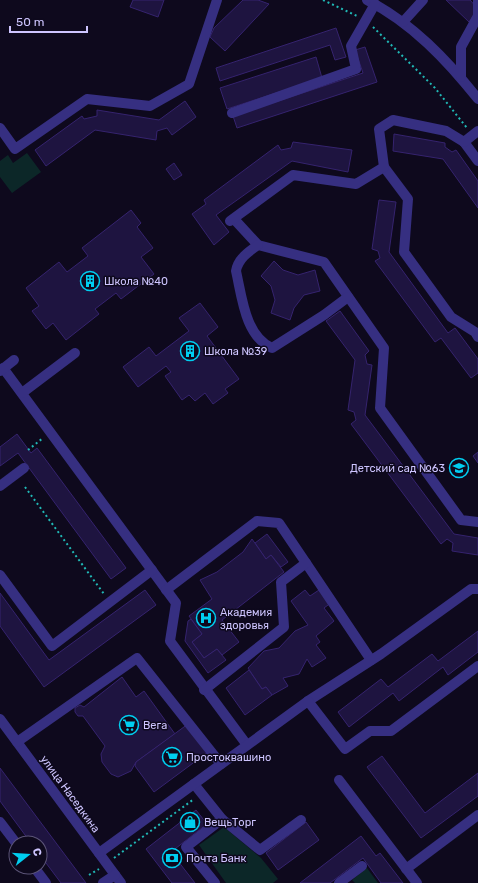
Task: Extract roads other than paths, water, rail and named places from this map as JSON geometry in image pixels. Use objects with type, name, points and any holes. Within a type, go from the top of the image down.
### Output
[{"type":"street","points":[[0,128],[15,149],[87,99],[150,106],[189,84],[217,0]]},
{"type":"street","points":[[403,22],[423,0]]},
{"type":"street","points":[[461,77],[461,46],[478,16],[478,0]]},
{"type":"street","points":[[232,113],[356,69],[351,46],[365,20],[371,2],[403,22],[461,77],[478,99]]},
{"type":"street","points":[[478,161],[464,142],[446,131],[393,120],[379,129],[384,167],[408,199],[404,252],[451,317],[475,332],[478,337]]},
{"type":"street","points":[[464,142],[475,133]]},
{"type":"street","points":[[384,167],[356,184],[293,175],[232,220],[258,245],[324,262],[384,348],[380,408],[461,520],[478,522]]},
{"type":"street","points":[[258,245],[246,254],[237,265],[236,271],[253,331],[262,344],[272,348],[284,342],[348,297]]},
{"type":"street","points":[[22,393],[75,353]]},
{"type":"street","points":[[14,360],[2,369],[22,393],[176,603],[170,641],[204,690],[247,745]]},
{"type":"street","points":[[0,486],[24,468]]},
{"type":"street","points":[[166,590],[258,521],[279,523],[372,660]]},
{"type":"street","points":[[204,690],[284,627],[281,582],[306,563]]},
{"type":"street","points":[[0,575],[52,646],[152,570]]},
{"type":"street","points":[[99,853],[308,701],[372,660],[436,616],[471,589],[478,589]]},
{"type":"street","points":[[17,742],[137,658],[221,764]]},
{"type":"street","points":[[308,701],[345,749],[370,732],[391,731],[478,666]]},
{"type":"street","name":"улица Наседкина","points":[[0,719],[118,879]]},
{"type":"street","points":[[339,780],[416,883]]},
{"type":"street","points":[[194,784],[222,819],[260,850],[301,820]]},
{"type":"street","points":[[406,868],[478,815]]},
{"type":"street","points":[[215,883],[186,847],[222,819]]},
{"type":"street","points":[[0,822],[10,835]]},
{"type":"street","points":[[339,883],[362,866]]},
{"type":"street","points":[[103,883],[118,879]]},
{"type":"place","name":"Школа №40","points":[[90,281]]},
{"type":"place","name":"Школа №39","points":[[190,351]]},
{"type":"place","name":"Детский сад №63","points":[[459,468]]},
{"type":"place","name":"Академия здоровья","points":[[206,618]]},
{"type":"place","name":"Вега","points":[[129,725]]},
{"type":"place","name":"Простоквашино","points":[[172,757]]},
{"type":"place","name":"ВещьТорг","points":[[190,822]]},
{"type":"place","name":"Почта Банк","points":[[172,858]]}]
